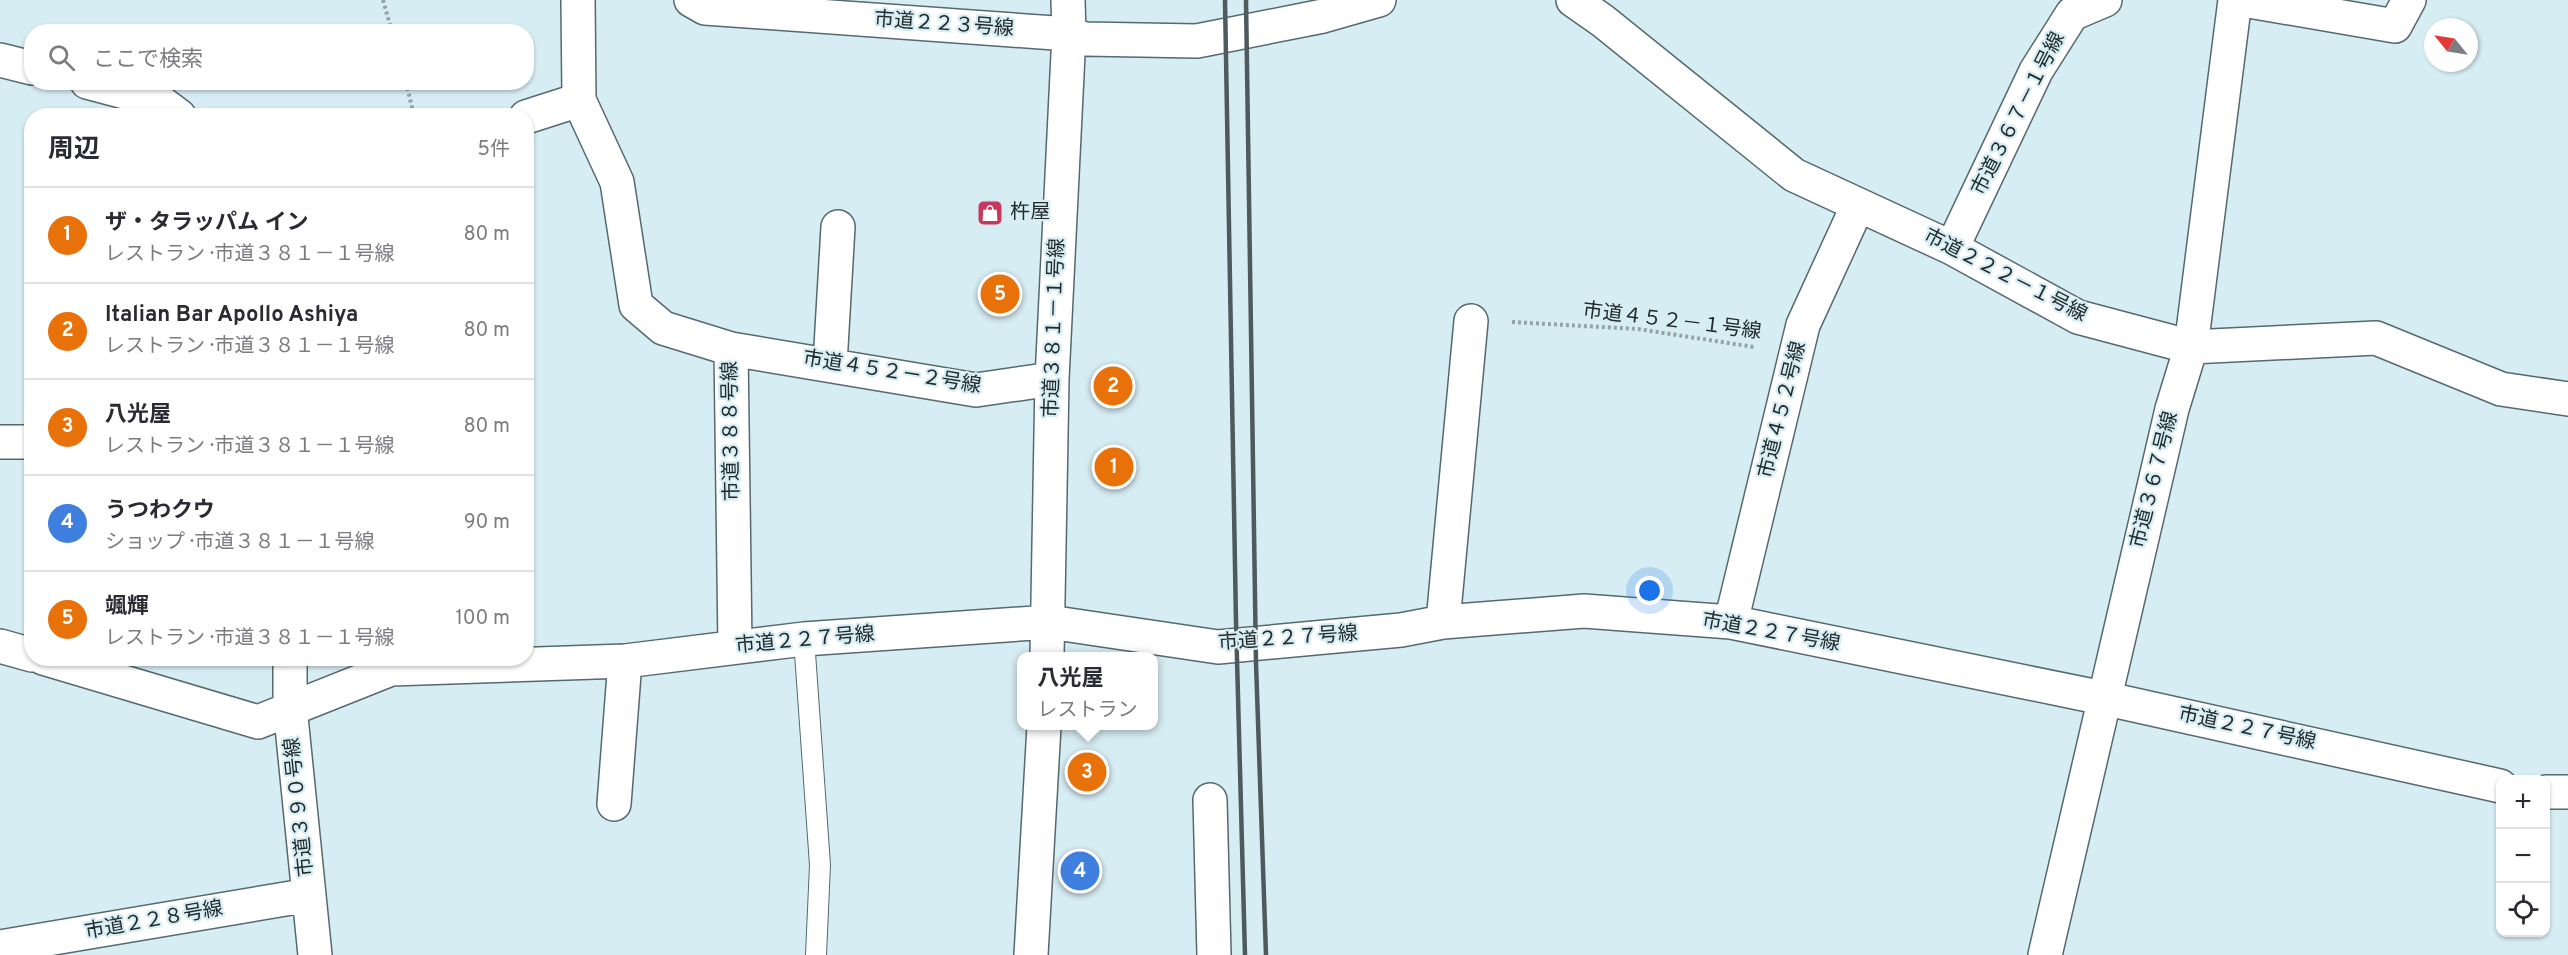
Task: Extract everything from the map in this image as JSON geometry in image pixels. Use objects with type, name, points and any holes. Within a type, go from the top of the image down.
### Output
[{"type":"street","name":"市道３８８号線","points":[[578,0],[579,100],[617,182],[636,305],[663,328],[731,349],[735,647]]},
{"type":"street","name":"市道２２３号線","points":[[692,0],[705,8],[1069,34],[1085,39],[1197,41],[1323,16],[1379,0]]},
{"type":"street","name":"市道３８１－１号線","points":[[1047,652],[1052,379],[1069,34],[1068,0]]},
{"type":"street","name":"市道２２２－１号線","points":[[1573,0],[1609,11],[1794,175],[1952,248],[2078,317],[2191,347],[2376,338],[2501,389],[2568,399]]},
{"type":"street","name":"市道３６７－１号線","points":[[1952,248],[2036,72],[2072,14],[2105,0]]},
{"type":"street","name":"市道３６７号線","points":[[2045,955],[2172,409],[2191,347],[2235,0]]},
{"type":"street","points":[[2242,0],[2395,26],[2409,0]]},
{"type":"street","points":[[0,60],[24,66]]},
{"type":"street","points":[[117,90],[159,101],[168,108]]},
{"type":"street","points":[[534,114],[579,100]]},
{"type":"street","name":"市道４５２号線","points":[[1731,622],[1803,325],[1858,205]]},
{"type":"street","points":[[830,364],[838,227]]},
{"type":"street","points":[[1443,622],[1471,321]]},
{"type":"street","name":"市道４５２－２号線","points":[[731,349],[976,390],[1052,379]]},
{"type":"street","points":[[0,442],[24,442]]},
{"type":"street","name":"市道２２７号線","points":[[534,664],[625,661],[804,639],[1049,622],[1218,646],[1401,630],[1443,622],[1584,611],[1731,622],[2103,698],[2496,785]]},
{"type":"street","points":[[0,646],[24,653]]},
{"type":"street","points":[[614,804],[625,661]]},
{"type":"street","name":"市道２２７号線","points":[[70,666],[258,722],[290,707],[391,669],[479,666]]},
{"type":"street","name":"市道３９０号線","points":[[290,666],[290,707],[315,955]]},
{"type":"street","points":[[1031,955],[1044,730]]},
{"type":"street","points":[[2550,792],[2568,792]]},
{"type":"street","points":[[1210,800],[1214,955]]},
{"type":"street","name":"市道２２８号線","points":[[0,947],[309,895]]},
{"type":"lane","points":[[804,639],[820,865],[816,955]]},
{"type":"path","points":[[383,0],[390,24]]},
{"type":"path","points":[[408,90],[412,108]]},
{"type":"path","name":"市道４５２－１号線","points":[[1471,321],[1533,322],[1638,329],[1797,354]]},
{"type":"railway","points":[[1225,0],[1236,622],[1245,955]]},
{"type":"railway","points":[[1246,0],[1256,663],[1266,955]]},
{"type":"place","name":"杵屋","points":[[990,213]]},
{"type":"place","name":"颯輝","points":[[1000,294]]},
{"type":"place","name":"Italian Bar Apollo Ashiya","points":[[1113,386]]},
{"type":"place","name":"ザ・タラッパム イン","points":[[1114,467]]},
{"type":"place","name":"八光屋","points":[[1087,772]]},
{"type":"place","name":"うつわクウ","points":[[1080,871]]}]
